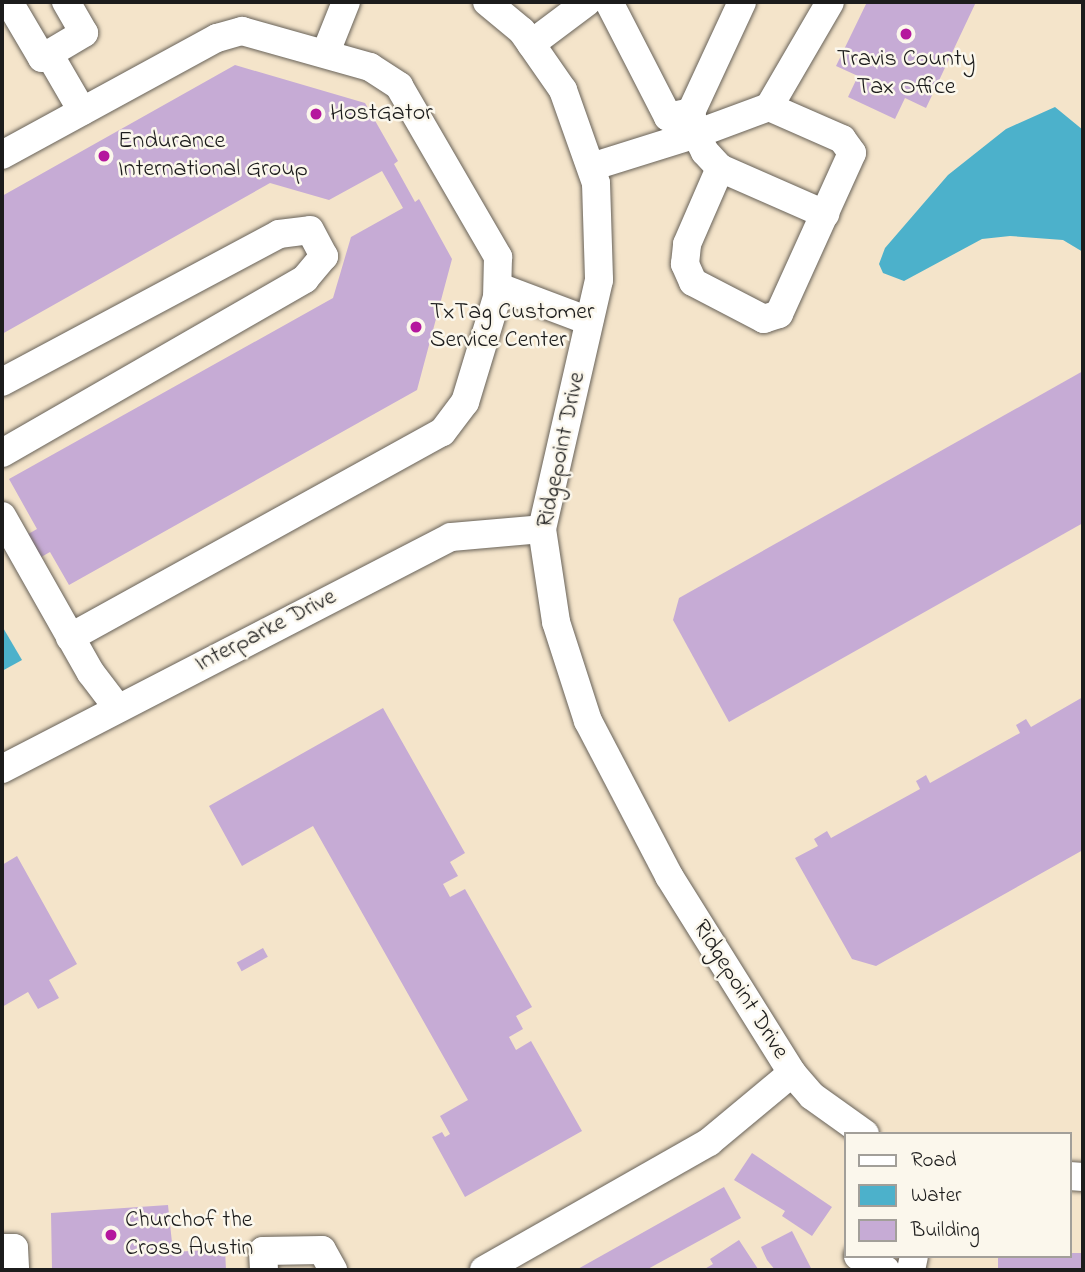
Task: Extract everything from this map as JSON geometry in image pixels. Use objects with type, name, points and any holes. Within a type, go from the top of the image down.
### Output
[{"type":"street","points":[[9,2],[43,58],[84,33],[66,2]]},
{"type":"street","points":[[326,52],[346,2]]},
{"type":"street","name":"Ridgepoint Drive","points":[[487,2],[531,44],[563,90],[596,184],[599,280],[542,528],[556,622],[588,721],[669,876],[792,1073],[812,1096],[862,1132]]},
{"type":"street","points":[[531,44],[587,2]]},
{"type":"street","points":[[609,2],[668,117],[693,123],[720,167],[825,214]]},
{"type":"street","points":[[693,123],[742,2]]},
{"type":"street","points":[[769,107],[830,2]]},
{"type":"street","points":[[2,155],[230,32],[326,52],[370,67],[399,86],[498,257],[499,287],[465,402],[442,432],[70,637]]},
{"type":"street","points":[[49,54],[82,111]]},
{"type":"street","points":[[591,167],[693,123],[769,107],[842,139],[852,153],[779,314],[764,319],[693,282],[685,264],[687,244],[720,167]]},
{"type":"street","points":[[2,382],[278,233],[310,230],[324,256],[305,279],[2,453]]},
{"type":"street","points":[[499,287],[589,321]]},
{"type":"street","points":[[2,516],[70,637],[117,707]]},
{"type":"street","name":"Interparke Drive","points":[[2,769],[117,707],[451,537],[542,528]]},
{"type":"street","points":[[484,1270],[709,1142],[792,1073]]},
{"type":"street","points":[[2,1248],[14,1248],[15,1270]]},
{"type":"street","points":[[264,1270],[264,1251],[322,1250],[334,1270]]},
{"type":"street","points":[[862,1258],[886,1270]]},
{"type":"water","points":[[1055,107],[1083,130],[1083,252],[1063,240],[1010,236],[982,239],[904,281],[883,273],[879,264],[885,248],[948,175],[1006,129]]},
{"type":"water","points":[[2,626],[22,660],[2,671]]},
{"type":"building","name":"Travis County Tax Office","points":[[867,2],[976,2],[926,108],[905,98],[895,119],[848,97],[858,76],[836,66]]},
{"type":"building","points":[[235,65],[365,103],[398,161],[394,164],[415,202],[419,199],[452,259],[417,390],[69,585],[50,552],[36,560],[23,537],[37,529],[9,479],[333,298],[351,237],[403,208],[382,171],[329,200],[270,183],[2,334],[2,196]]},
{"type":"building","points":[[1083,371],[1083,523],[729,722],[673,620],[679,598]]},
{"type":"building","points":[[1083,697],[1083,850],[876,966],[852,959],[795,858],[818,846],[814,839],[827,831],[831,838],[920,789],[916,781],[926,775],[930,783],[1020,733],[1016,725],[1026,719],[1031,727]]},
{"type":"building","points":[[383,708],[465,853],[450,862],[458,876],[443,884],[450,897],[465,889],[532,1007],[516,1016],[523,1029],[509,1037],[516,1050],[531,1041],[582,1131],[465,1197],[432,1137],[442,1132],[445,1137],[450,1134],[440,1116],[468,1100],[313,826],[242,866],[209,806]]},
{"type":"building","points":[[17,856],[77,964],[49,980],[59,998],[38,1009],[28,992],[2,1007],[2,865]]},
{"type":"building","points":[[263,948],[268,957],[242,971],[237,963]]},
{"type":"building","points":[[752,1153],[832,1207],[812,1236],[782,1216],[785,1211],[734,1180]]},
{"type":"building","points":[[724,1187],[741,1218],[646,1270],[576,1270]]},
{"type":"building","name":"Churchof the Cross Austin","points":[[168,1205],[173,1252],[225,1249],[226,1270],[52,1270],[51,1213]]},
{"type":"building","points":[[792,1231],[812,1270],[775,1270],[767,1260],[761,1247]]},
{"type":"building","points":[[739,1240],[758,1269],[703,1270],[713,1264],[710,1259]]},
{"type":"building","points":[[1071,1253],[1083,1253],[1083,1270],[998,1270],[998,1258],[1071,1258]]},
{"type":"place","name":"Travis County Tax Office","points":[[906,34]]},
{"type":"place","name":"HostGator","points":[[316,114]]},
{"type":"place","name":"Endurance International Group","points":[[104,156]]},
{"type":"place","name":"TxTag Customer Service Center","points":[[416,327]]},
{"type":"place","name":"Churchof the Cross Austin","points":[[111,1235]]}]
